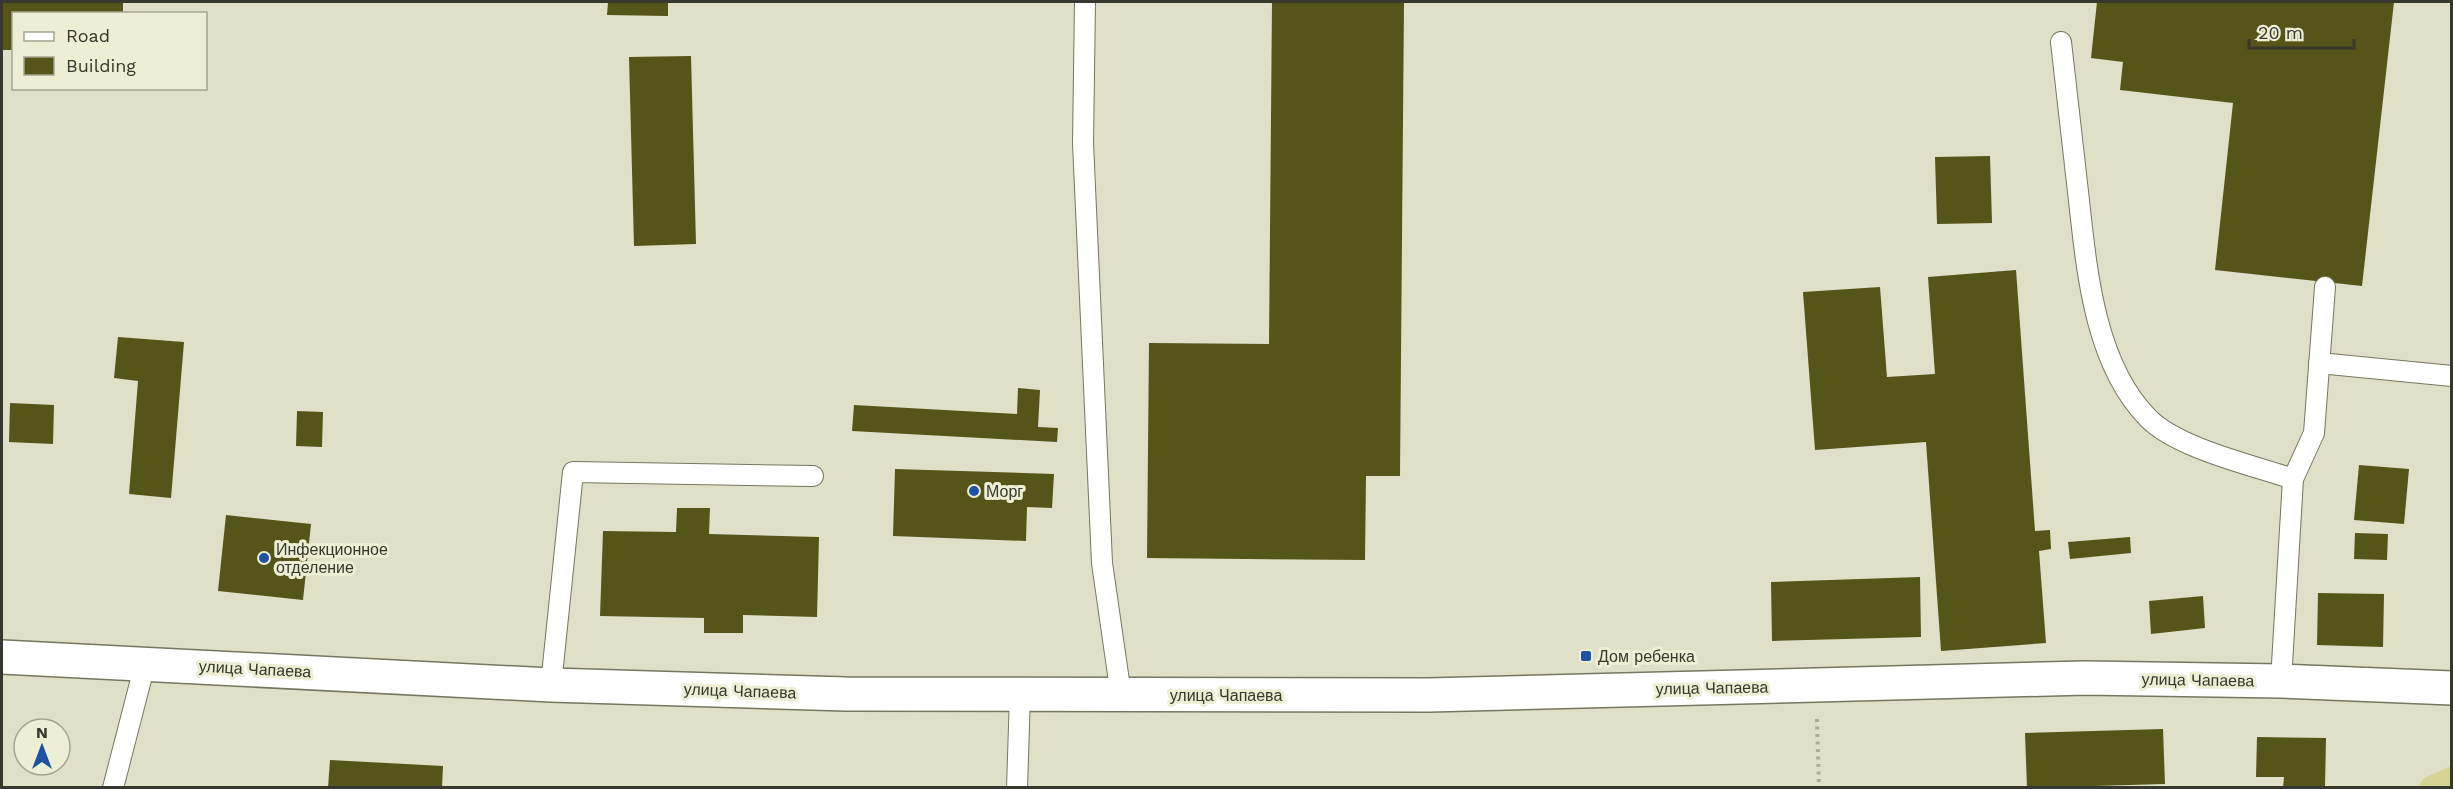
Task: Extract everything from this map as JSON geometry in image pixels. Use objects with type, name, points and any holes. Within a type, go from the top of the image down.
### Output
[{"type":"main road","name":"улица Чапаева","points":[[2,657],[551,685],[846,694],[1429,695],[2085,678],[2281,681],[2451,688]]},
{"type":"lane","points":[[1085,2],[1083,142],[1102,563],[1121,695]]},
{"type":"lane","points":[[2061,42],[2085,253],[2102,338],[2120,382],[2148,419],[2182,442],[2293,479]]},
{"type":"lane","points":[[2281,681],[2293,479],[2314,434],[2325,287]]},
{"type":"lane","points":[[2319,363],[2451,376]]},
{"type":"lane","points":[[551,685],[573,472],[813,476]]},
{"type":"lane","points":[[114,788],[145,664]]},
{"type":"lane","points":[[1017,788],[1020,695]]},
{"type":"path","points":[[1815,685],[1819,788]]},
{"type":"green space","points":[[2451,766],[2451,787],[2418,787],[2424,778]]},
{"type":"building","points":[[2,2],[123,2],[123,12],[12,12],[12,50],[2,50]]},
{"type":"building","points":[[608,2],[668,2],[668,16],[607,15]]},
{"type":"building","points":[[1272,2],[1404,2],[1400,476],[1366,476],[1365,560],[1147,558],[1149,343],[1269,344]]},
{"type":"building","points":[[2097,2],[2394,2],[2362,286],[2215,270],[2233,103],[2120,90],[2123,62],[2091,58]]},
{"type":"building","points":[[691,56],[696,244],[634,246],[629,57]]},
{"type":"building","points":[[1990,156],[1992,223],[1937,224],[1935,157]]},
{"type":"building","points":[[2016,270],[2035,531],[2050,530],[2051,549],[2039,551],[2046,643],[1941,651],[1926,442],[1815,450],[1803,292],[1880,287],[1887,377],[1935,374],[1928,277]]},
{"type":"building","points":[[118,337],[184,342],[171,498],[129,494],[138,381],[114,378]]},
{"type":"building","points":[[1018,388],[1040,390],[1038,427],[1058,428],[1057,442],[852,431],[854,405],[1017,414]]},
{"type":"building","points":[[10,403],[54,405],[53,444],[9,442]]},
{"type":"building","points":[[297,411],[323,412],[322,447],[296,446]]},
{"type":"building","points":[[2359,465],[2409,469],[2404,524],[2354,520]]},
{"type":"building","name":"Морг","points":[[895,469],[1054,474],[1052,508],[1027,507],[1026,541],[893,536]]},
{"type":"building","points":[[677,508],[710,508],[709,534],[819,537],[817,617],[743,615],[743,633],[704,633],[704,618],[600,616],[603,531],[676,532]]},
{"type":"building","name":"Инфекционное отделение","points":[[226,515],[311,524],[303,600],[218,591]]},
{"type":"building","points":[[2355,533],[2388,534],[2387,560],[2354,559]]},
{"type":"building","points":[[2130,537],[2131,553],[2070,559],[2068,542]]},
{"type":"building","points":[[1920,577],[1921,637],[1772,641],[1771,582]]},
{"type":"building","points":[[2318,593],[2384,594],[2383,647],[2317,645]]},
{"type":"building","points":[[2203,596],[2205,628],[2151,634],[2149,601]]},
{"type":"building","points":[[2163,729],[2165,784],[2027,788],[2025,733]]},
{"type":"building","points":[[2257,737],[2326,738],[2325,788],[2283,788],[2284,777],[2256,777]]},
{"type":"building","points":[[330,760],[443,766],[442,788],[328,788]]},
{"type":"place","name":"Морг","points":[[974,491]]},
{"type":"place","name":"Инфекционное отделение","points":[[264,558]]},
{"type":"place","name":"Дом ребенка","points":[[1586,656]]}]
